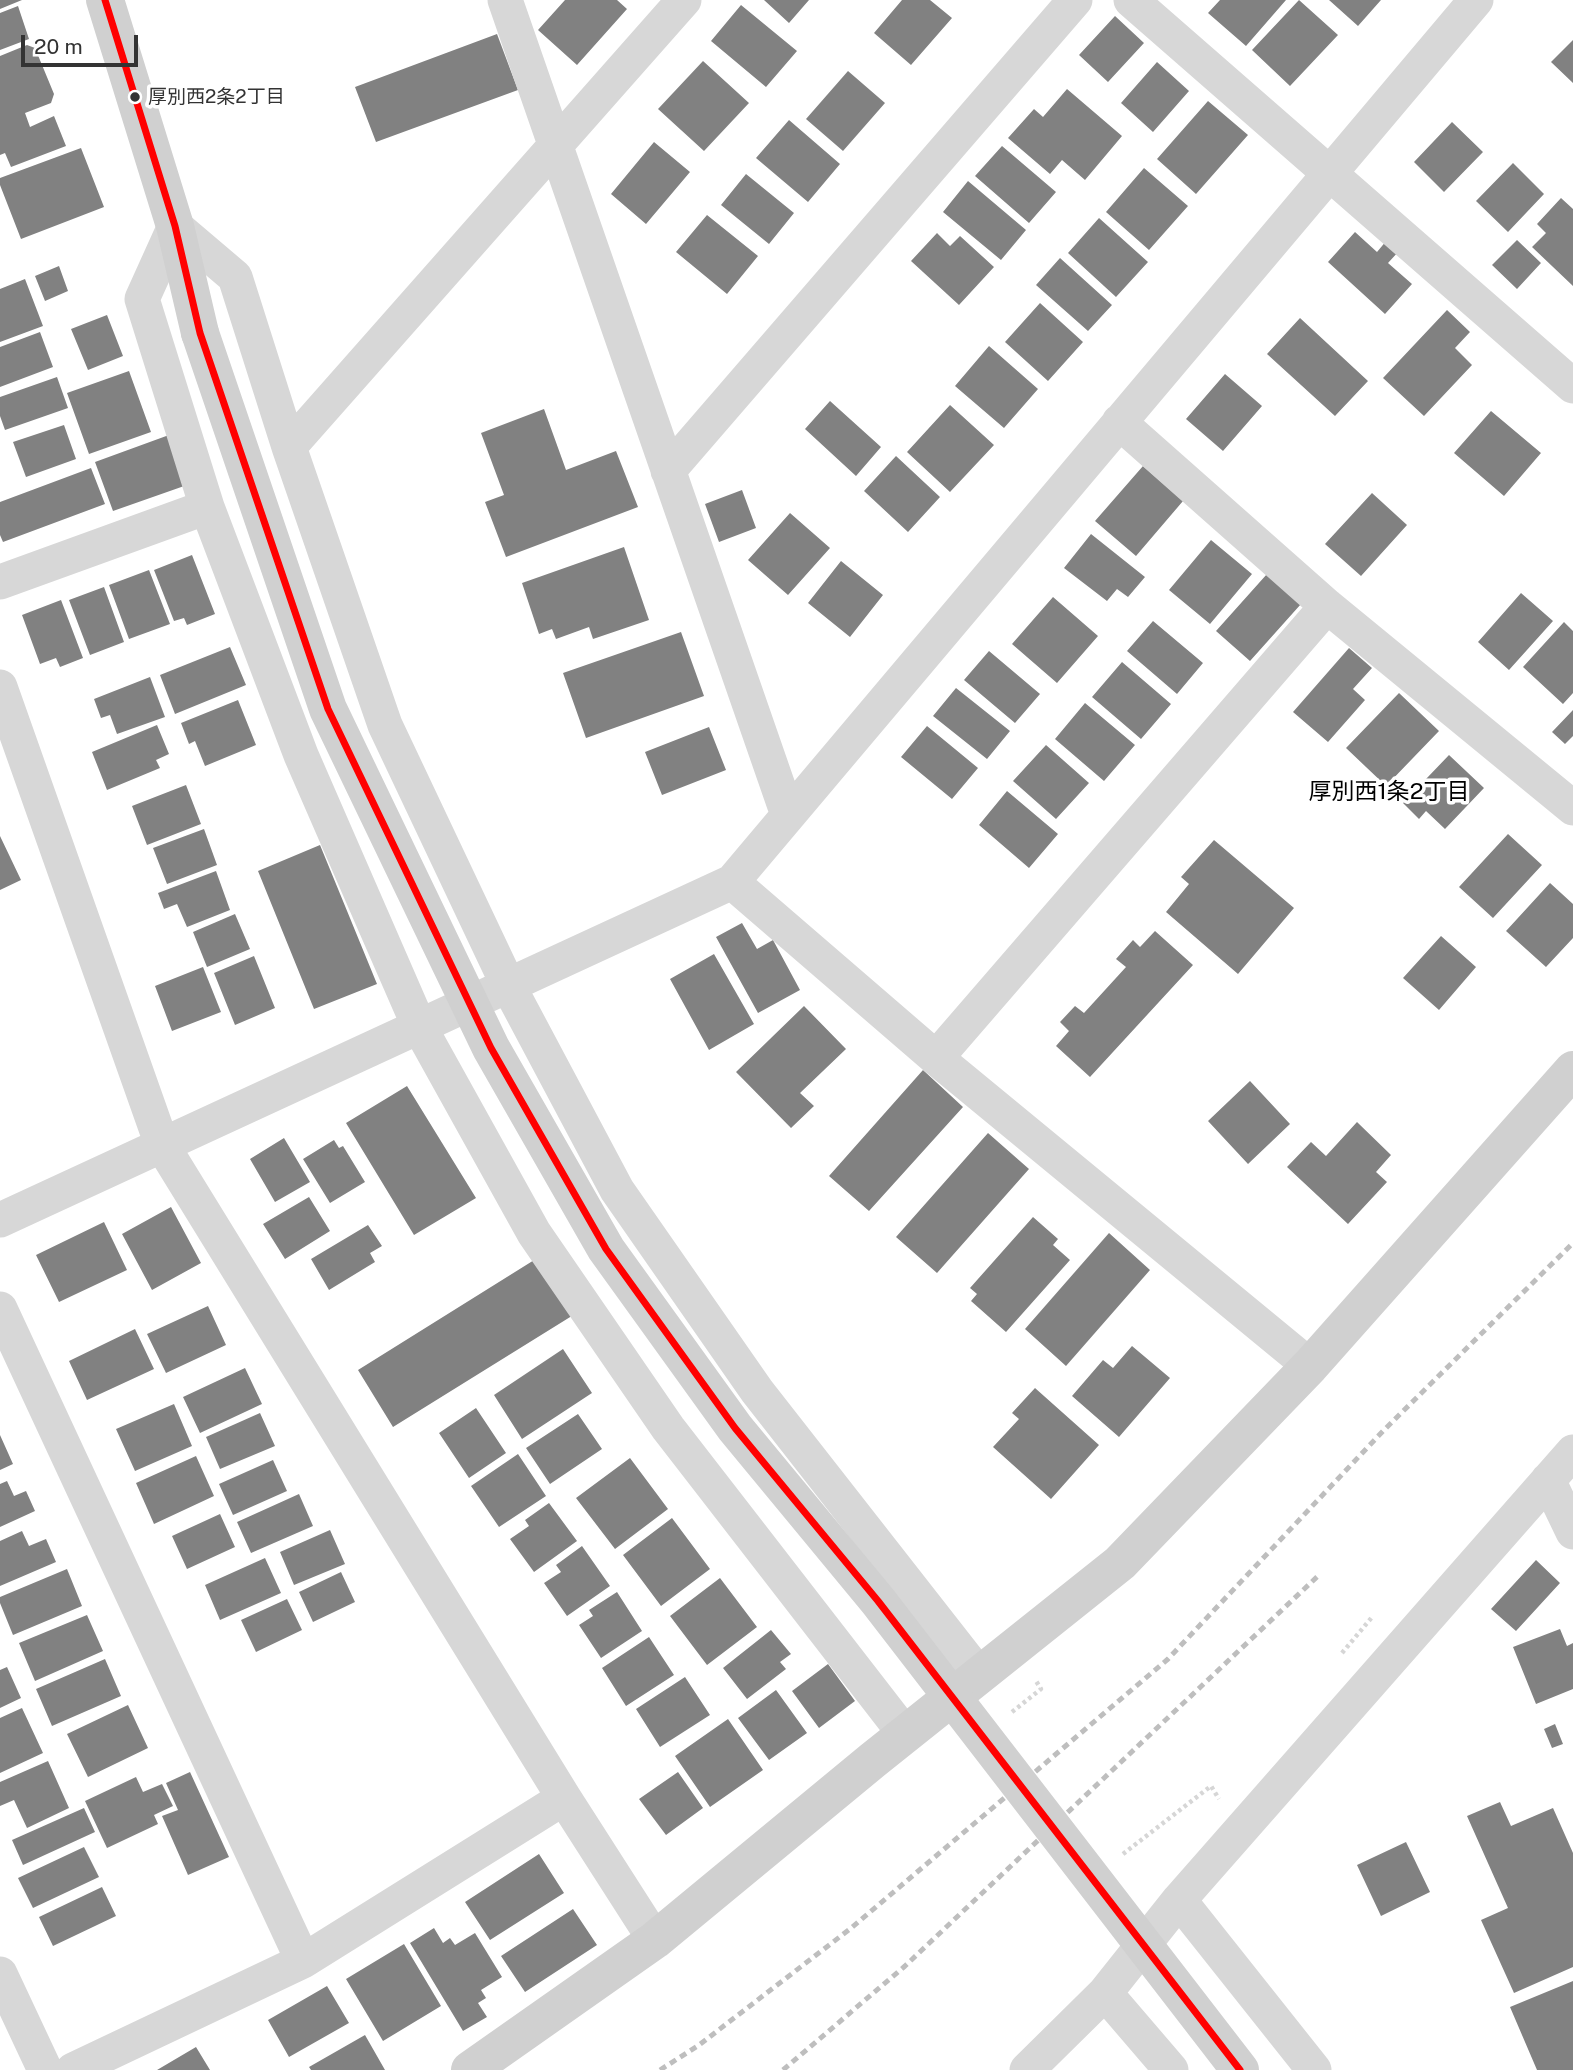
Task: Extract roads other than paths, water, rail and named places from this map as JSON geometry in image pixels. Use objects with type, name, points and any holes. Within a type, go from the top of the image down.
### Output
[{"type":"street","points":[[105,0],[175,226],[200,333],[328,709],[491,1048],[606,1249],[735,1428],[878,1601],[1240,2070]]},
{"type":"street","points":[[505,0],[788,816]]},
{"type":"street","points":[[289,447],[684,0]]},
{"type":"street","points":[[668,471],[1075,0]]},
{"type":"street","points":[[1131,0],[1573,386]]},
{"type":"street","points":[[0,1220],[732,882],[1476,0]]},
{"type":"street","points":[[175,226],[234,277],[289,447],[385,725],[508,985],[617,1190],[757,1391],[981,1676]]},
{"type":"street","points":[[175,226],[142,299],[207,507],[301,755],[419,1026],[534,1233],[668,1427],[905,1734]]},
{"type":"street","points":[[1119,422],[1327,606],[1573,808]]},
{"type":"street","points":[[0,582],[207,507]]},
{"type":"street","points":[[936,1058],[1327,606]]},
{"type":"street","points":[[0,687],[162,1145],[564,1798],[655,1940]]},
{"type":"street","points":[[732,882],[936,1058],[1310,1366]]},
{"type":"street","points":[[470,2070],[655,1940],[905,1734],[1120,1563],[1310,1366],[1573,1070]]},
{"type":"street","points":[[0,1309],[303,1961]]},
{"type":"street","points":[[1027,2070],[1105,1993],[1179,1900],[1573,1452]]},
{"type":"street","points":[[1548,1480],[1573,1532]]},
{"type":"street","points":[[73,2070],[303,1961],[564,1798]]},
{"type":"street","points":[[1179,1900],[1314,2070]]},
{"type":"street","points":[[0,1974],[45,2070]]},
{"type":"street","points":[[1105,1993],[1171,2070]]},
{"type":"railway","points":[[660,2070],[699,2045],[850,1929],[1168,1659],[1383,1431],[1573,1243]]},
{"type":"railway","points":[[783,2070],[905,1966],[1319,1575]]},
{"type":"place","name":"厚別西2条2丁目","points":[[135,97]]},
{"type":"district","name":"厚別西1条2丁目","points":[[1389,792]]}]
